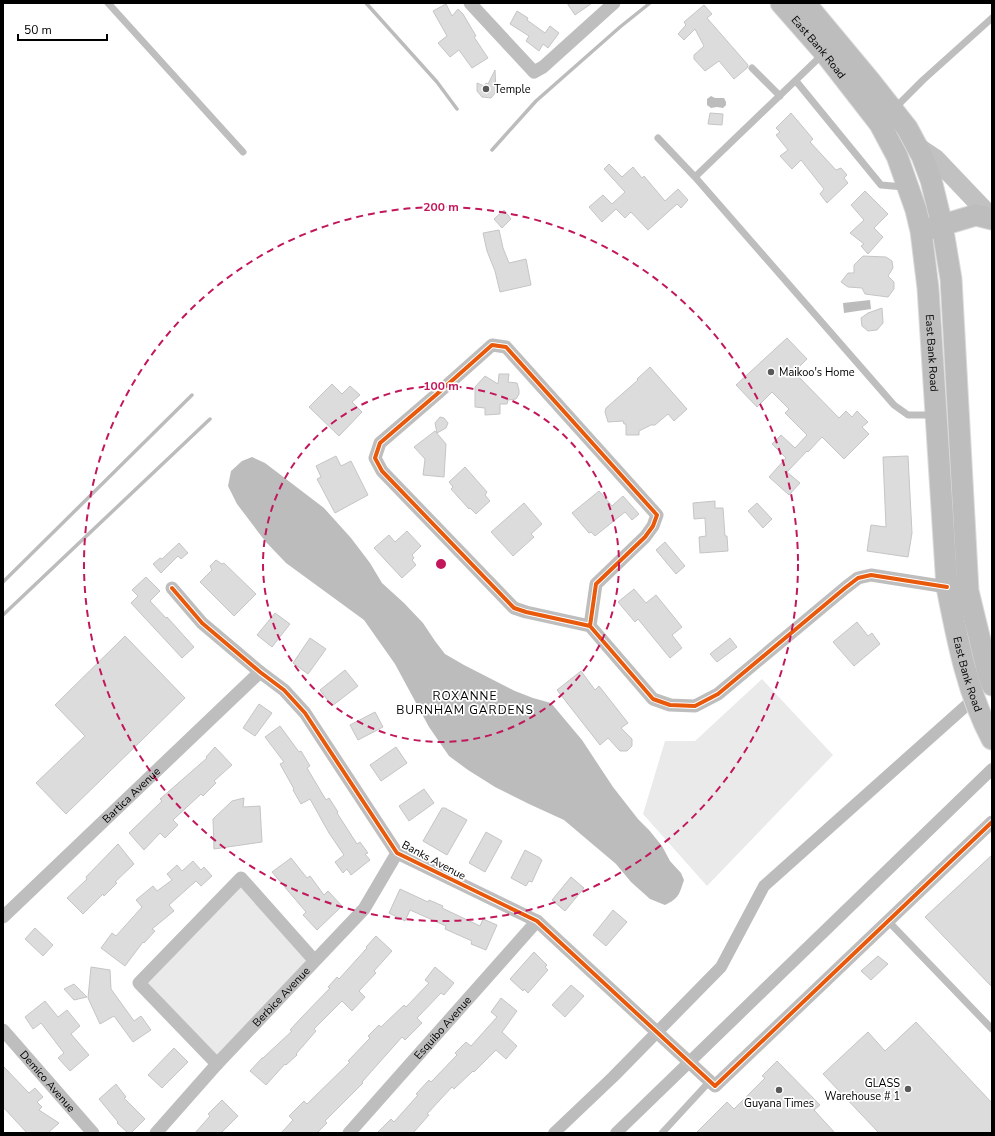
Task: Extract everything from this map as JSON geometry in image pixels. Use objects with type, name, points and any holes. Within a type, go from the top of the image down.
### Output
[{"type":"main road","name":"East Bank Road","points":[[781,3],[824,52],[880,124],[897,156],[909,188],[921,231],[928,288],[947,587],[956,635],[969,683],[990,731]]},
{"type":"main road","name":"East Bank Road","points":[[805,3],[907,128],[918,147],[931,180],[942,225],[950,280],[968,591],[992,686]]},
{"type":"main road","points":[[918,147],[928,152],[936,159],[992,218]]},
{"type":"main road","points":[[921,231],[976,215],[992,218]]},
{"type":"street","points":[[470,3],[534,72],[542,67],[614,3]]},
{"type":"street","points":[[590,626],[596,584],[645,537],[653,526],[657,515],[506,347],[492,345],[380,443],[375,458],[382,471],[514,608],[590,626],[653,699],[670,705],[695,706],[718,694],[858,578],[871,575],[947,587]]},
{"type":"street","name":"Banks Avenue","points":[[172,588],[202,623],[260,672],[284,690],[305,713],[397,853],[537,921],[712,1084]]},
{"type":"street","name":"Bartica Avenue","points":[[3,917],[260,672]]},
{"type":"street","points":[[712,1084],[888,921],[992,822]]},
{"type":"street","name":"Berbice Avenue","points":[[156,1133],[217,1064],[364,909],[397,853]]},
{"type":"street","points":[[217,1064],[139,982],[241,878],[314,960]]},
{"type":"street","name":"Esquibo Avenue","points":[[349,1133],[537,921]]},
{"type":"street","name":"Demico Avenue","points":[[3,1030],[93,1133]]},
{"type":"lane","points":[[108,3],[243,152]]},
{"type":"lane","points":[[893,110],[923,80],[992,18]]},
{"type":"lane","points":[[695,177],[796,81],[824,52]]},
{"type":"lane","points":[[752,68],[780,96]]},
{"type":"lane","points":[[796,81],[881,185],[909,188]]},
{"type":"lane","points":[[658,138],[695,177],[894,406],[908,415],[937,415]]},
{"type":"lane","points":[[888,921],[992,1029]]},
{"type":"lane","points":[[662,1133],[712,1084]]},
{"type":"shaded area","points":[[711,96],[715,98],[724,98],[726,105],[723,108],[711,108],[707,105],[707,99]]},
{"type":"shaded area","points":[[870,300],[871,309],[844,313],[843,303]]},
{"type":"shaded area","points":[[252,457],[265,463],[324,508],[351,538],[370,563],[382,583],[423,623],[445,654],[515,691],[551,703],[582,740],[613,787],[638,819],[662,846],[670,861],[681,873],[684,880],[676,898],[665,905],[650,899],[631,882],[616,864],[564,820],[495,787],[449,756],[429,727],[395,664],[364,620],[286,563],[265,541],[237,504],[228,486],[231,471],[242,461]]},
{"type":"shaded area","points":[[762,679],[833,755],[707,886],[643,814],[665,741],[695,741]]},
{"type":"shaded area","points":[[241,878],[314,960],[217,1064],[139,983]]},
{"type":"building","points":[[567,3],[592,3],[575,15]]},
{"type":"building","points":[[446,4],[452,16],[458,9],[463,14],[476,36],[474,37],[488,58],[472,68],[459,50],[450,57],[438,43],[447,36],[433,11]]},
{"type":"building","points":[[704,5],[712,14],[707,18],[748,65],[747,68],[734,79],[719,61],[705,71],[694,59],[694,55],[704,46],[695,29],[684,40],[678,34],[686,25],[684,22]]},
{"type":"building","points":[[517,11],[528,18],[527,20],[545,33],[550,26],[559,33],[548,48],[543,44],[539,51],[526,41],[529,36],[510,24]]},
{"type":"building","name":"Temple","points":[[495,70],[496,92],[491,98],[482,97],[477,91],[477,83],[484,86],[486,83],[488,84]]},
{"type":"building","points":[[710,113],[723,114],[722,125],[708,124]]},
{"type":"building","points":[[791,113],[813,139],[810,142],[836,170],[841,168],[847,175],[844,178],[848,183],[827,203],[820,194],[824,189],[801,160],[792,169],[780,156],[788,150],[776,135],[780,132],[776,128]]},
{"type":"building","points":[[609,164],[622,177],[633,167],[642,178],[644,176],[665,201],[678,189],[688,200],[681,208],[677,204],[648,230],[631,212],[625,218],[616,209],[602,222],[589,207],[603,195],[612,204],[625,192],[604,169]]},
{"type":"building","points":[[865,191],[888,214],[874,228],[883,237],[868,254],[861,246],[864,244],[850,233],[864,220],[851,205]]},
{"type":"building","points":[[504,210],[511,219],[502,228],[494,219]]},
{"type":"building","points":[[499,230],[503,248],[509,263],[526,259],[531,285],[500,292],[483,233]]},
{"type":"building","points":[[863,256],[886,257],[892,261],[893,268],[888,276],[894,282],[894,289],[888,297],[865,294],[862,288],[848,287],[841,282],[848,273],[854,273],[854,265]]},
{"type":"building","points":[[882,308],[883,323],[877,330],[868,331],[862,326],[861,318],[868,313]]},
{"type":"building","points":[[787,338],[807,359],[794,372],[839,418],[846,411],[852,417],[857,411],[868,422],[862,427],[869,434],[844,459],[822,437],[787,472],[800,483],[789,495],[769,477],[786,458],[772,444],[781,435],[795,448],[807,435],[785,413],[789,409],[772,392],[757,407],[736,385]]},
{"type":"building","points":[[650,367],[687,409],[674,421],[668,414],[655,425],[651,425],[639,431],[639,435],[626,435],[626,424],[624,424],[623,421],[608,422],[605,412],[606,408],[638,380],[637,379]]},
{"type":"building","points":[[499,374],[509,374],[508,382],[517,383],[519,394],[516,399],[508,400],[507,404],[500,404],[500,414],[485,415],[485,408],[475,407],[475,387],[485,376],[498,384]]},
{"type":"building","points":[[332,384],[342,394],[350,386],[360,395],[352,402],[362,412],[339,436],[309,407]]},
{"type":"building","points":[[440,417],[444,418],[448,423],[446,428],[437,433],[435,423]]},
{"type":"building","points":[[435,431],[446,444],[444,477],[423,475],[425,459],[414,447]]},
{"type":"building","points":[[336,456],[341,466],[351,461],[368,495],[335,513],[317,479],[321,477],[316,466]]},
{"type":"building","points":[[908,456],[912,533],[908,557],[867,551],[871,525],[886,527],[883,457]]},
{"type":"building","points":[[465,467],[487,492],[485,495],[490,501],[476,514],[470,508],[469,509],[451,489],[453,487],[449,482]]},
{"type":"building","points":[[599,491],[612,506],[623,496],[639,514],[632,520],[625,512],[595,536],[591,532],[589,533],[572,513]]},
{"type":"building","points":[[715,501],[715,508],[723,508],[725,536],[727,536],[728,551],[700,553],[699,537],[706,536],[705,518],[694,519],[693,503]]},
{"type":"building","points":[[524,503],[542,524],[531,534],[534,537],[513,556],[491,532]]},
{"type":"building","points":[[757,503],[772,519],[763,528],[748,511]]},
{"type":"building","points":[[407,531],[421,546],[412,555],[414,558],[412,560],[416,565],[402,578],[374,548],[389,535],[395,542]]},
{"type":"building","points":[[665,542],[685,566],[676,574],[656,550]]},
{"type":"building","points":[[179,543],[188,553],[181,559],[178,556],[161,573],[153,564],[160,558],[162,559]]},
{"type":"building","points":[[216,560],[222,564],[224,563],[256,594],[234,616],[200,582],[212,570],[210,566]]},
{"type":"building","points":[[146,577],[160,591],[150,601],[166,618],[167,617],[194,647],[182,658],[131,603],[138,596],[132,590]]},
{"type":"building","points":[[634,589],[646,603],[656,595],[682,627],[672,635],[682,648],[670,658],[638,619],[635,622],[618,602]]},
{"type":"building","points":[[275,613],[290,624],[272,647],[257,635]]},
{"type":"building","points":[[857,622],[868,636],[872,633],[880,644],[854,666],[833,642]]},
{"type":"building","points":[[125,636],[185,698],[66,814],[36,783],[85,736],[55,705]]},
{"type":"building","points":[[310,638],[326,649],[308,674],[293,663]]},
{"type":"building","points":[[730,638],[737,647],[717,662],[710,654]]},
{"type":"building","points":[[345,670],[358,686],[332,706],[320,690]]},
{"type":"building","points":[[581,671],[595,690],[599,686],[628,723],[621,728],[632,739],[632,746],[627,751],[620,751],[608,738],[600,745],[557,690]]},
{"type":"building","points":[[259,704],[272,713],[255,736],[243,728]]},
{"type":"building","points":[[375,712],[383,727],[358,740],[350,725]]},
{"type":"building","points":[[280,726],[299,752],[301,751],[310,766],[307,768],[326,800],[329,798],[357,844],[360,842],[368,853],[365,854],[370,860],[351,875],[347,869],[343,873],[335,862],[344,855],[329,833],[310,799],[301,804],[280,764],[284,762],[265,737]]},
{"type":"building","points":[[215,747],[232,765],[214,781],[216,783],[203,796],[201,794],[173,820],[178,825],[165,838],[160,833],[144,850],[129,833],[162,801],[160,799],[207,758],[206,757]]},
{"type":"building","points":[[396,747],[407,763],[381,781],[370,765]]},
{"type":"building","points":[[424,789],[434,803],[409,821],[399,806]]},
{"type":"building","points":[[244,798],[243,807],[260,806],[262,842],[214,849],[213,819],[232,801]]},
{"type":"building","points":[[442,808],[445,808],[467,820],[447,855],[423,841]]},
{"type":"building","points":[[486,832],[502,841],[485,872],[469,863]]},
{"type":"building","points":[[118,844],[134,864],[115,882],[117,883],[104,896],[103,894],[83,914],[67,898],[87,879],[86,877]]},
{"type":"building","points":[[525,850],[542,860],[532,882],[529,881],[526,886],[511,878]]},
{"type":"building","points":[[992,855],[992,987],[925,917]]},
{"type":"building","points":[[291,858],[307,878],[310,876],[324,895],[328,891],[342,906],[317,930],[303,915],[306,912],[272,872]]},
{"type":"building","points":[[193,861],[201,870],[204,867],[212,876],[201,886],[196,881],[169,905],[174,911],[152,929],[155,931],[144,943],[143,942],[125,966],[101,948],[112,933],[116,936],[142,907],[136,900],[153,886],[157,891],[172,880],[167,874],[177,865],[182,871]]},
{"type":"building","points":[[571,877],[584,888],[565,911],[552,900]]},
{"type":"building","points":[[400,889],[428,902],[429,900],[443,906],[442,908],[480,926],[483,919],[497,925],[486,950],[471,944],[472,941],[445,929],[446,926],[410,910],[405,921],[389,913]]},
{"type":"building","points":[[613,910],[627,922],[606,946],[593,935]]},
{"type":"building","points":[[35,928],[53,945],[43,956],[25,939]]},
{"type":"building","points":[[376,936],[392,951],[374,971],[376,973],[359,991],[365,997],[352,1011],[342,1001],[314,1029],[316,1031],[296,1054],[297,1055],[286,1065],[285,1064],[266,1085],[250,1071],[292,1031],[290,1030],[330,988],[328,987],[337,977],[339,979]]},
{"type":"building","points":[[534,952],[547,965],[545,967],[548,970],[528,993],[524,989],[523,991],[510,979]]},
{"type":"building","points":[[878,956],[888,964],[871,980],[861,971]]},
{"type":"building","points":[[91,967],[110,970],[111,989],[134,1021],[141,1016],[151,1030],[133,1042],[114,1016],[100,1024],[88,998]]},
{"type":"building","points":[[435,967],[454,983],[444,995],[441,993],[417,1018],[422,1023],[405,1040],[402,1037],[362,1082],[363,1083],[325,1121],[327,1123],[317,1133],[281,1133],[293,1120],[289,1116],[304,1101],[307,1104],[350,1062],[348,1061],[370,1038],[368,1036],[379,1025],[381,1027],[404,1005],[406,1007],[429,983],[425,980]]},
{"type":"building","points":[[74,984],[87,997],[74,1000],[64,989]]},
{"type":"building","points":[[571,985],[584,996],[565,1017],[552,1005]]},
{"type":"building","points":[[501,998],[517,1011],[502,1032],[517,1046],[506,1059],[496,1050],[454,1089],[452,1087],[427,1114],[429,1115],[413,1133],[377,1133],[391,1119],[394,1122],[418,1095],[416,1094],[429,1080],[431,1082],[457,1055],[455,1053],[466,1042],[471,1046],[497,1017],[491,1012]]},
{"type":"building","points":[[45,1001],[58,1017],[67,1010],[80,1026],[71,1034],[89,1055],[70,1071],[58,1058],[64,1053],[41,1023],[33,1029],[25,1017]]},
{"type":"building","name":"GLASS Warehouse # 1","points":[[916,1022],[992,1103],[992,1133],[879,1133],[823,1074],[868,1032],[885,1051]]},
{"type":"building","points":[[174,1048],[188,1062],[162,1088],[148,1075]]},
{"type":"building","name":"Guyana Times","points":[[777,1061],[820,1105],[814,1110],[835,1133],[696,1133],[727,1102],[734,1109],[765,1078],[762,1076]]},
{"type":"building","points":[[3,1066],[29,1093],[35,1088],[43,1097],[37,1102],[42,1107],[39,1110],[59,1123],[48,1133],[27,1133],[3,1107]]},
{"type":"building","points":[[116,1084],[126,1097],[124,1098],[145,1119],[131,1133],[128,1133],[117,1123],[118,1122],[99,1099]]},
{"type":"building","points":[[222,1100],[238,1116],[221,1133],[195,1133],[210,1116],[208,1114]]},
{"type":"waterway","points":[[366,3],[437,82],[457,109]]},
{"type":"waterway","points":[[492,150],[536,101],[620,27],[650,3]]},
{"type":"waterway","points":[[3,582],[192,395]]},
{"type":"waterway","points":[[3,615],[210,419]]},
{"type":"waterway","points":[[554,1133],[613,1077],[721,967],[764,886],[977,696]]},
{"type":"waterway","points":[[616,1133],[992,769]]},
{"type":"cycle path","points":[[590,626],[596,584],[645,537],[653,526],[657,515],[506,347],[492,345],[380,443],[375,458],[382,471],[514,608],[590,626],[653,699],[670,705],[695,706],[718,694],[858,578],[871,575],[947,587]]},
{"type":"cycle path","points":[[172,588],[202,623],[260,672],[284,690],[305,713],[397,853],[537,921],[715,1086],[992,822]]},
{"type":"place","name":"Temple","points":[[486,89]]},
{"type":"place","name":"Maikoo's Home","points":[[771,372]]},
{"type":"place","name":"GLASS Warehouse # 1","points":[[908,1089]]},
{"type":"place","name":"Guyana Times","points":[[779,1090]]},
{"type":"district","name":"ROXANNE BURNHAM GARDENS","points":[[465,703]]}]
